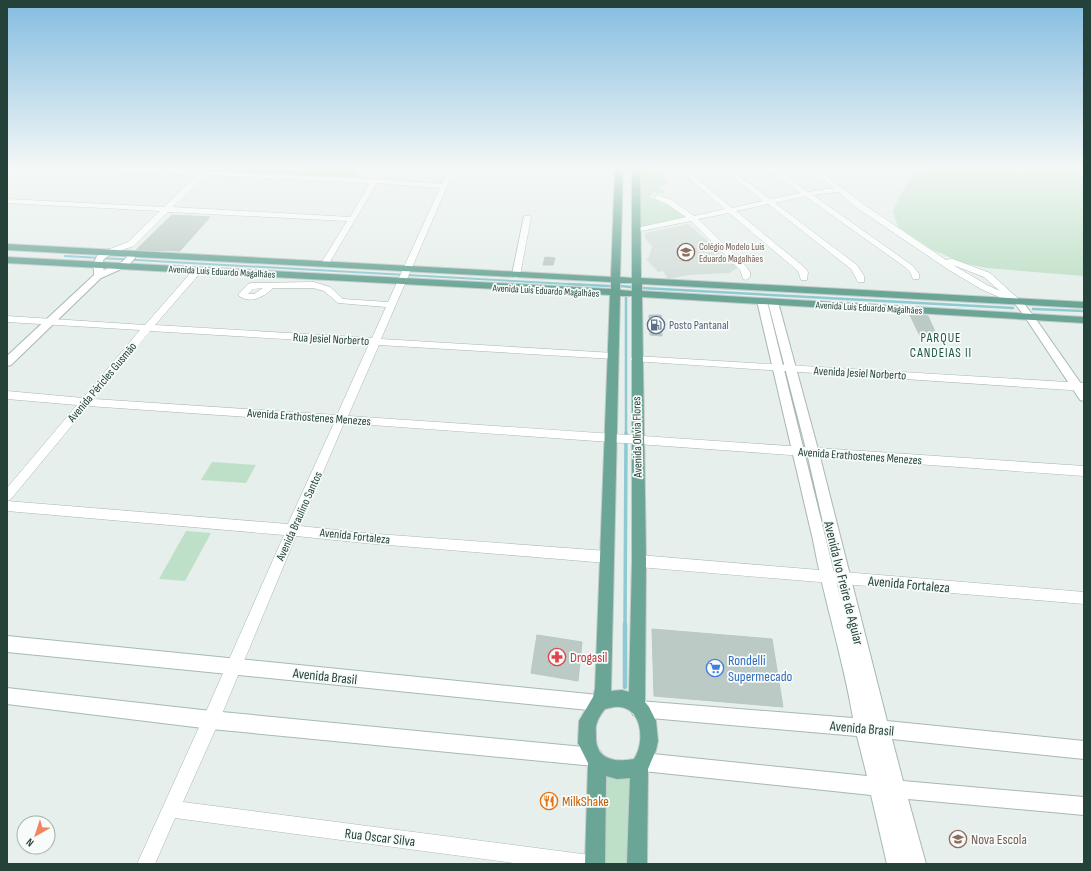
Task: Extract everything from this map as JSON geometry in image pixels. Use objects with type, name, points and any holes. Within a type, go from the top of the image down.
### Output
[{"type":"main road","name":"Avenida Olívia Flores","points":[[627,209],[636,230],[640,709],[650,730],[649,750],[641,764],[637,864]]},
{"type":"main road","name":"Avenida Olívia Flores","points":[[595,864],[595,759],[587,743],[588,721],[600,702],[603,689],[615,293],[627,209]]},
{"type":"main road","name":"Avenida Luís Eduardo Magalhães","points":[[7,247],[108,253],[131,251],[324,265],[405,276],[615,293],[1084,320]]},
{"type":"main road","points":[[7,260],[97,268]]},
{"type":"main road","name":"Avenida Luís Eduardo Magalhães","points":[[121,265],[198,270],[405,276],[516,276],[616,280],[1016,300],[1084,305]]},
{"type":"main road","name":"Avenida Brasil","points":[[600,702],[612,698],[629,700],[640,709]]},
{"type":"main road","points":[[595,759],[612,771],[619,772],[641,764]]},
{"type":"street","points":[[159,209],[351,219]]},
{"type":"street","points":[[97,268],[121,265],[166,209]]},
{"type":"street","points":[[324,265],[358,209]]},
{"type":"street","name":"Avenida Braulino Santos","points":[[146,864],[211,720],[232,667],[377,342],[434,209]]},
{"type":"street","points":[[680,209],[692,218],[743,268],[746,272],[746,277]]},
{"type":"street","points":[[636,230],[737,209]]},
{"type":"street","points":[[778,209],[854,267],[861,280]]},
{"type":"street","points":[[827,209],[912,269],[916,277]]},
{"type":"street","points":[[864,209],[975,282],[1016,300]]},
{"type":"street","points":[[730,210],[801,269],[804,272],[804,278]]},
{"type":"street","points":[[516,276],[527,218]]},
{"type":"street","points":[[7,362],[49,322],[97,268],[100,258],[108,253]]},
{"type":"street","points":[[934,255],[987,275],[1004,288],[1030,317],[1080,387],[1084,397]]},
{"type":"street","name":"Avenida Péricles Gusmão","points":[[7,496],[147,328],[198,270]]},
{"type":"street","points":[[975,282],[973,278],[974,274],[987,275]]},
{"type":"street","points":[[270,286],[314,285],[327,289],[341,301],[392,305]]},
{"type":"street","name":"Avenida Ivo Freire de Aguiar","points":[[767,301],[806,453],[843,578],[873,729],[887,788],[897,864]]},
{"type":"street","name":"Rua Jesiel Norberto","points":[[7,319],[614,356]]},
{"type":"street","name":"Avenida Jesiel Norberto","points":[[636,359],[1080,387]]},
{"type":"street","name":"Avenida Erathostenes Menezes","points":[[7,395],[86,402],[611,437],[806,453],[1084,471]]},
{"type":"street","name":"Avenida Ivo Freire de Aguiar","points":[[806,453],[827,576],[855,681],[873,729]]},
{"type":"street","name":"Avenida Fortaleza","points":[[7,506],[292,530],[364,538],[607,557]]},
{"type":"street","name":"Avenida Fortaleza","points":[[639,561],[1084,598]]},
{"type":"street","name":"Avenida Brasil","points":[[7,644],[600,702]]},
{"type":"street","points":[[7,696],[211,720],[595,759]]},
{"type":"street","name":"Avenida Brasil","points":[[640,709],[873,729],[1084,750]]},
{"type":"street","points":[[641,764],[1084,806]]},
{"type":"street","name":"Avenida Ivo Freire de Aguiar","points":[[887,788],[916,864]]},
{"type":"street","name":"Rua Oscar Silva","points":[[171,809],[590,864]]},
{"type":"shaded area","name":"Colégio Modelo Luis Eduardo Magalhães","points":[[688,224],[739,267],[729,273],[689,275],[668,279],[663,271],[658,272],[646,259],[649,257],[652,246],[645,239],[645,233]]},
{"type":"green space","points":[[640,209],[674,209],[686,218],[643,228],[640,227]]},
{"type":"green space","points":[[894,209],[1084,209],[1084,276],[987,268],[963,263],[933,250],[898,227],[893,212]]},
{"type":"green space","points":[[212,462],[256,465],[246,483],[201,480]]},
{"type":"green space","points":[[186,531],[211,533],[185,581],[159,579]]},
{"type":"green space","points":[[596,761],[640,766],[641,864],[593,864]]},
{"type":"building","points":[[172,215],[210,217],[180,251],[136,250]]},
{"type":"building","points":[[545,257],[555,258],[553,265],[543,265]]},
{"type":"building","name":"Posto Pantanal","points":[[649,315],[661,315],[662,336],[650,335]]},
{"type":"building","points":[[910,315],[928,316],[937,336],[920,336]]},
{"type":"building","name":"Rondelli Supermecado","points":[[652,629],[772,639],[783,707],[654,696]]},
{"type":"building","name":"Drogasil","points":[[537,635],[582,642],[578,681],[531,673]]},
{"type":"waterway","points":[[65,256],[568,284]]},
{"type":"waterway","points":[[568,284],[609,286]]},
{"type":"waterway","points":[[568,284],[586,285]]},
{"type":"waterway","points":[[620,286],[631,287]]},
{"type":"waterway","points":[[642,288],[1013,308]]},
{"type":"waterway","points":[[626,297],[626,433]]},
{"type":"waterway","points":[[1033,309],[1084,311]]},
{"type":"waterway","points":[[625,625],[626,433]]},
{"type":"waterway","points":[[625,625],[625,687]]},
{"type":"place","name":"Colégio Modelo Luis Eduardo Magalhães","points":[[686,252]]},
{"type":"place","name":"Posto Pantanal","points":[[656,325]]},
{"type":"place","name":"Drogasil","points":[[557,657]]},
{"type":"place","name":"Rondelli Supermecado","points":[[715,668]]},
{"type":"place","name":"MilkShake","points":[[549,801]]},
{"type":"place","name":"Nova Escola","points":[[958,839]]},
{"type":"district","name":"PARQUE CANDEIAS II","points":[[941,344]]}]
